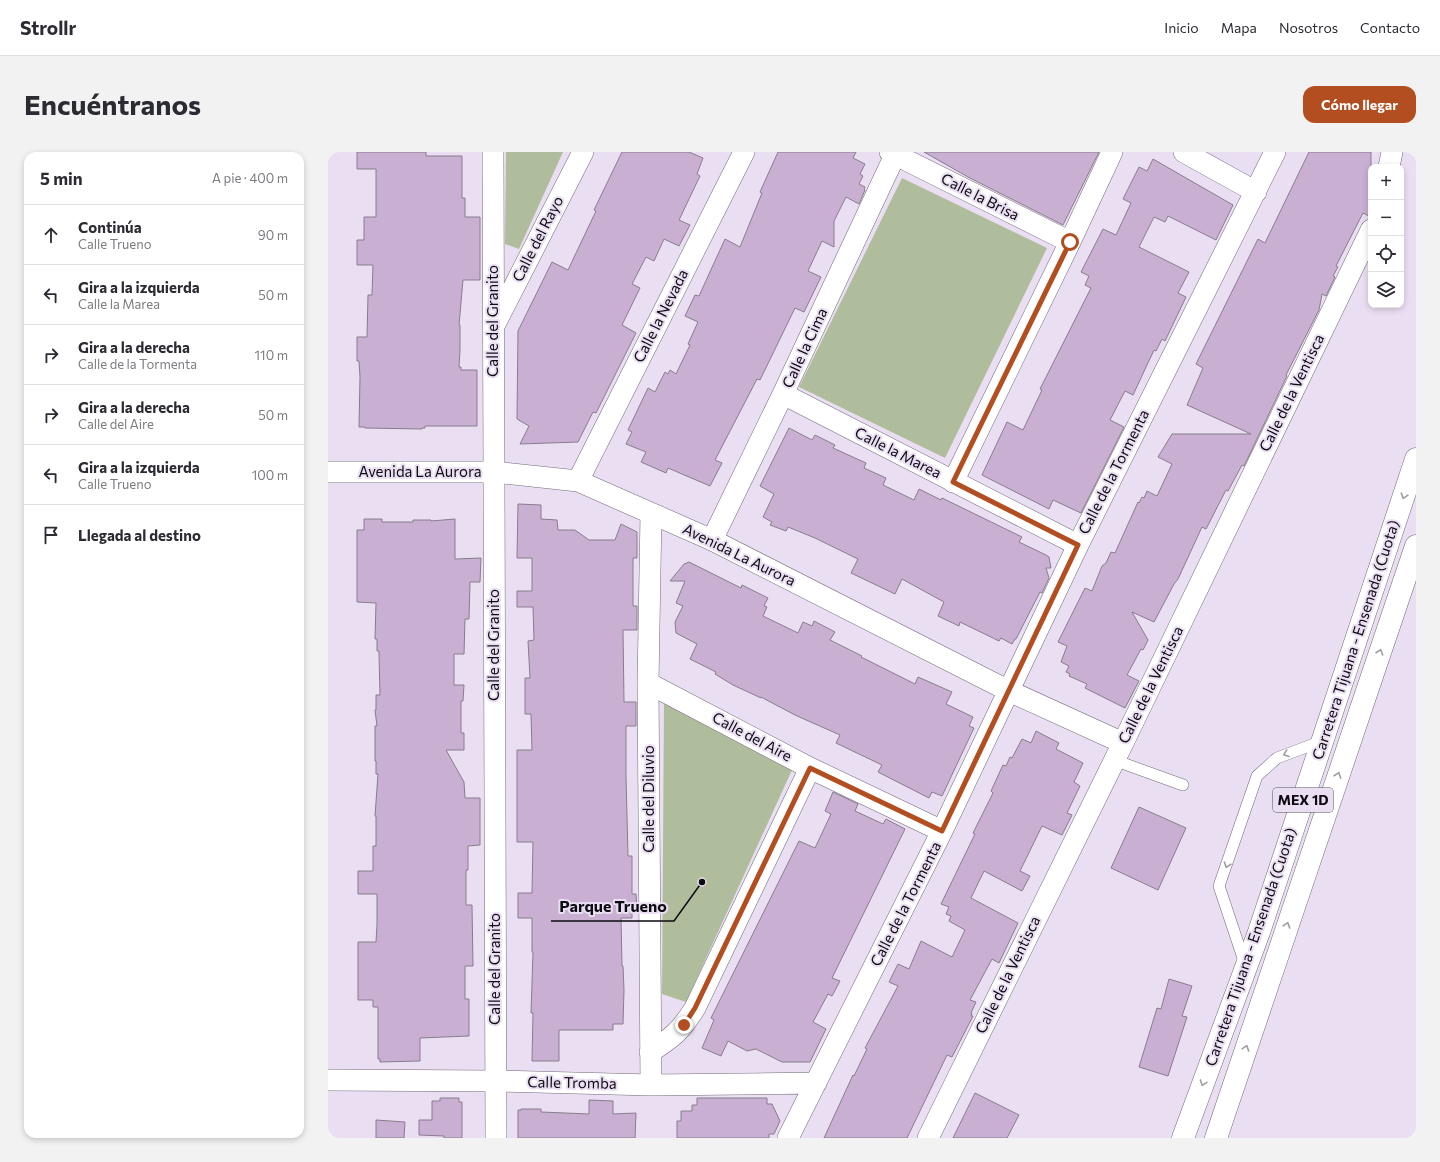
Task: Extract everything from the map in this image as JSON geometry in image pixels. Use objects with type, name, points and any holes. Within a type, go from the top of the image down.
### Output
[{"type":"highway","name":"Carretera Tijuana - Ensenada (Cuota)","points":[[1184,1133],[1246,967],[1416,459]]},
{"type":"highway","name":"Carretera Tijuana - Ensenada (Cuota)","points":[[1216,1138],[1416,546]]},
{"type":"street","name":"Calle del Granito","points":[[493,152],[496,1138]]},
{"type":"street","name":"Calle del Rayo","points":[[493,327],[582,152]]},
{"type":"street","name":"Calle la Nevada","points":[[578,481],[744,152]]},
{"type":"street","points":[[953,482],[1070,242],[1112,152]]},
{"type":"street","points":[[1184,152],[1256,192]]},
{"type":"street","name":"Calle de la Tormenta","points":[[788,1138],[942,831],[1078,545],[1276,152]]},
{"type":"street","points":[[1390,164],[1392,152]]},
{"type":"street","name":"Calle la Brisa","points":[[893,153],[1070,242]]},
{"type":"street","name":"Calle la Cima","points":[[712,540],[783,394],[893,153]]},
{"type":"street","name":"Calle de la Ventisca","points":[[928,1138],[1119,752],[1368,236]]},
{"type":"street","name":"Calle la Marea","points":[[783,394],[1078,545]]},
{"type":"street","name":"Avenida La Aurora","points":[[328,472],[494,472],[578,481],[712,540],[1009,691],[1119,752]]},
{"type":"street","name":"Calle del Diluvio","points":[[651,514],[648,683],[651,1085]]},
{"type":"street","name":"Calle del Aire","points":[[648,683],[810,768],[942,831]]},
{"type":"street","points":[[650,1052],[673,1038],[695,1008],[810,768]]},
{"type":"street","name":"Calle Tromba","points":[[328,1080],[496,1081],[651,1085],[816,1083]]},
{"type":"lane","points":[[1246,967],[1220,886],[1222,878],[1257,776],[1277,758],[1322,741]]},
{"type":"lane","points":[[1119,752],[1183,786]]},
{"type":"green space","points":[[506,152],[563,152],[519,249],[505,244]]},
{"type":"green space","points":[[902,178],[1047,248],[945,458],[799,387]]},
{"type":"green space","points":[[664,702],[792,770],[686,1002],[662,994]]},
{"type":"building","points":[[357,152],[426,152],[426,156],[462,156],[462,198],[465,198],[465,217],[480,217],[480,280],[463,280],[459,325],[459,367],[461,367],[461,370],[477,370],[477,426],[425,426],[425,428],[422,429],[359,427],[360,377],[359,361],[357,361],[357,337],[367,337],[368,295],[372,295],[373,265],[357,265],[357,240],[364,240],[364,217],[376,217],[376,169],[357,169]]},
{"type":"building","points":[[622,152],[689,152],[703,158],[697,174],[700,176],[679,220],[690,225],[679,246],[664,239],[654,261],[646,257],[632,284],[640,288],[622,325],[636,333],[596,413],[593,412],[578,442],[520,444],[529,426],[517,419],[518,331],[552,262],[568,270],[596,211],[594,210]]},
{"type":"building","points":[[778,152],[856,152],[853,158],[865,164],[860,174],[863,176],[859,184],[865,187],[865,190],[859,204],[846,197],[834,221],[834,247],[822,241],[808,271],[821,277],[804,312],[795,308],[760,380],[757,379],[715,460],[722,463],[710,486],[668,468],[666,473],[641,462],[646,452],[626,444],[632,432],[628,430],[648,388],[655,392],[665,372],[668,374],[670,370],[676,374],[690,345],[688,344],[698,322],[685,316],[695,295],[699,296],[725,239],[740,247],[762,193],[760,192]]},
{"type":"building","points":[[924,152],[1099,152],[1063,225],[968,177]]},
{"type":"building","points":[[1309,152],[1371,152],[1371,164],[1368,164],[1368,216],[1363,213],[1336,266],[1338,267],[1333,276],[1335,277],[1326,296],[1322,294],[1319,310],[1286,375],[1287,376],[1244,466],[1242,465],[1228,491],[1226,490],[1206,529],[1202,527],[1178,579],[1154,622],[1132,612],[1148,640],[1143,650],[1141,649],[1127,675],[1139,681],[1125,708],[1085,688],[1087,684],[1069,676],[1070,674],[1066,672],[1069,666],[1061,662],[1067,646],[1058,642],[1085,588],[1092,591],[1102,566],[1106,563],[1111,552],[1115,553],[1138,502],[1139,503],[1142,497],[1144,498],[1147,491],[1157,496],[1172,464],[1158,457],[1172,434],[1251,434],[1187,405],[1203,368],[1196,364],[1258,239],[1265,243]]},
{"type":"building","points":[[1153,159],[1233,205],[1216,240],[1168,216],[1165,222],[1154,217],[1139,247],[1189,272],[1178,293],[1186,297],[1165,341],[1162,339],[1156,351],[1154,350],[1133,395],[1125,391],[1110,420],[1124,427],[1081,513],[1053,500],[1049,509],[982,475],[1007,422],[1023,430],[1042,390],[1040,389],[1091,288],[1085,285],[1089,276],[1081,272],[1103,229],[1116,235],[1131,203],[1123,199],[1139,167],[1147,171]]},
{"type":"building","points":[[789,428],[812,440],[815,435],[835,445],[833,448],[866,463],[864,468],[886,478],[883,485],[914,500],[919,489],[941,500],[942,498],[1022,537],[1019,542],[1049,557],[1051,568],[1046,568],[1049,578],[1042,593],[1040,592],[1012,644],[1001,638],[999,641],[960,622],[959,626],[938,616],[944,602],[902,579],[895,594],[851,573],[858,559],[815,538],[788,527],[786,531],[770,525],[772,522],[763,517],[774,494],[760,486]]},
{"type":"building","points":[[518,504],[541,505],[541,519],[557,520],[558,530],[575,530],[589,540],[615,540],[621,524],[637,532],[637,558],[633,558],[633,606],[637,606],[637,630],[623,630],[624,702],[636,702],[636,726],[626,726],[626,776],[628,856],[632,856],[632,894],[636,894],[637,909],[632,909],[632,918],[621,918],[624,990],[623,1024],[613,1024],[613,1030],[559,1030],[559,1061],[532,1061],[532,918],[518,918],[518,893],[532,893],[533,842],[517,842],[517,750],[532,750],[531,714],[525,714],[525,678],[530,678],[528,641],[534,640],[533,607],[517,607],[517,591],[532,591],[532,558],[517,558]]},
{"type":"building","points":[[364,519],[382,519],[382,522],[413,522],[413,520],[431,521],[455,519],[455,559],[481,558],[480,582],[470,582],[469,619],[465,619],[464,654],[454,654],[454,685],[464,685],[463,701],[461,701],[461,733],[464,733],[464,750],[446,750],[464,782],[465,798],[480,798],[480,845],[468,846],[468,870],[466,870],[466,905],[472,905],[473,966],[465,966],[465,999],[469,999],[469,1036],[420,1038],[420,1061],[380,1062],[380,1059],[378,1059],[378,1007],[373,1007],[373,1000],[358,1000],[358,942],[376,942],[377,894],[358,894],[358,871],[373,871],[373,846],[376,846],[375,816],[378,774],[376,774],[375,761],[375,726],[377,726],[375,710],[376,695],[380,695],[379,651],[377,651],[377,639],[375,639],[376,603],[357,602],[357,530],[364,530]]},
{"type":"building","points":[[689,562],[741,588],[742,585],[768,598],[764,606],[767,607],[763,616],[798,633],[803,622],[812,626],[814,621],[835,632],[830,640],[862,656],[861,657],[915,684],[918,677],[952,692],[946,704],[973,717],[969,726],[974,728],[942,796],[932,792],[929,798],[878,772],[882,765],[836,743],[840,735],[733,685],[715,674],[716,672],[690,659],[697,644],[676,633],[675,622],[683,606],[676,603],[685,581],[670,581],[684,564]]},
{"type":"building","points":[[1036,731],[1059,743],[1056,749],[1083,763],[1074,782],[1080,786],[1067,813],[1072,815],[1062,835],[1042,826],[1020,871],[1030,876],[1022,891],[984,871],[971,898],[1018,923],[999,963],[992,959],[970,1000],[976,1002],[971,1013],[971,1016],[973,1016],[952,1057],[947,1055],[907,1138],[824,1138],[853,1075],[854,1076],[867,1049],[865,1048],[898,986],[889,982],[898,964],[909,969],[921,941],[952,957],[965,930],[949,921],[951,916],[946,914],[949,907],[941,904],[975,834],[973,833],[993,793],[991,791],[1003,765],[1006,766],[1010,757],[1012,758],[1022,739],[1031,743]]},
{"type":"building","points":[[833,792],[858,804],[855,811],[883,824],[886,819],[905,829],[832,978],[840,981],[832,996],[828,994],[813,1022],[826,1029],[810,1062],[782,1062],[756,1049],[747,1051],[728,1041],[721,1056],[702,1048],[714,1020],[711,1018],[799,841],[815,848],[831,814],[825,811]]},
{"type":"building","points":[[1139,807],[1186,828],[1158,890],[1111,868]]},
{"type":"building","points":[[1169,979],[1192,986],[1182,1016],[1187,1017],[1168,1076],[1139,1067],[1157,1008],[1161,1009]]},
{"type":"building","points":[[975,1093],[1019,1115],[1007,1138],[953,1138]]},
{"type":"building","points":[[440,1098],[459,1098],[459,1102],[462,1102],[462,1138],[444,1138],[444,1136],[419,1135],[419,1120],[432,1120],[432,1101],[440,1101]]},
{"type":"building","points":[[697,1098],[767,1098],[767,1104],[772,1104],[780,1121],[774,1134],[769,1134],[769,1138],[677,1138],[677,1121],[681,1121],[681,1111],[692,1111],[692,1105],[697,1105]]},
{"type":"building","points":[[589,1100],[613,1101],[613,1114],[636,1113],[635,1138],[518,1138],[518,1110],[541,1109],[541,1112],[589,1114]]},
{"type":"building","points":[[376,1120],[405,1122],[404,1138],[376,1138]]},
{"type":"place","name":"Parque Trueno","points":[[702,882]]},
{"type":"route","points":[[684,1025],[695,1008],[810,768],[942,831],[1078,545],[953,482],[1070,242]]}]
